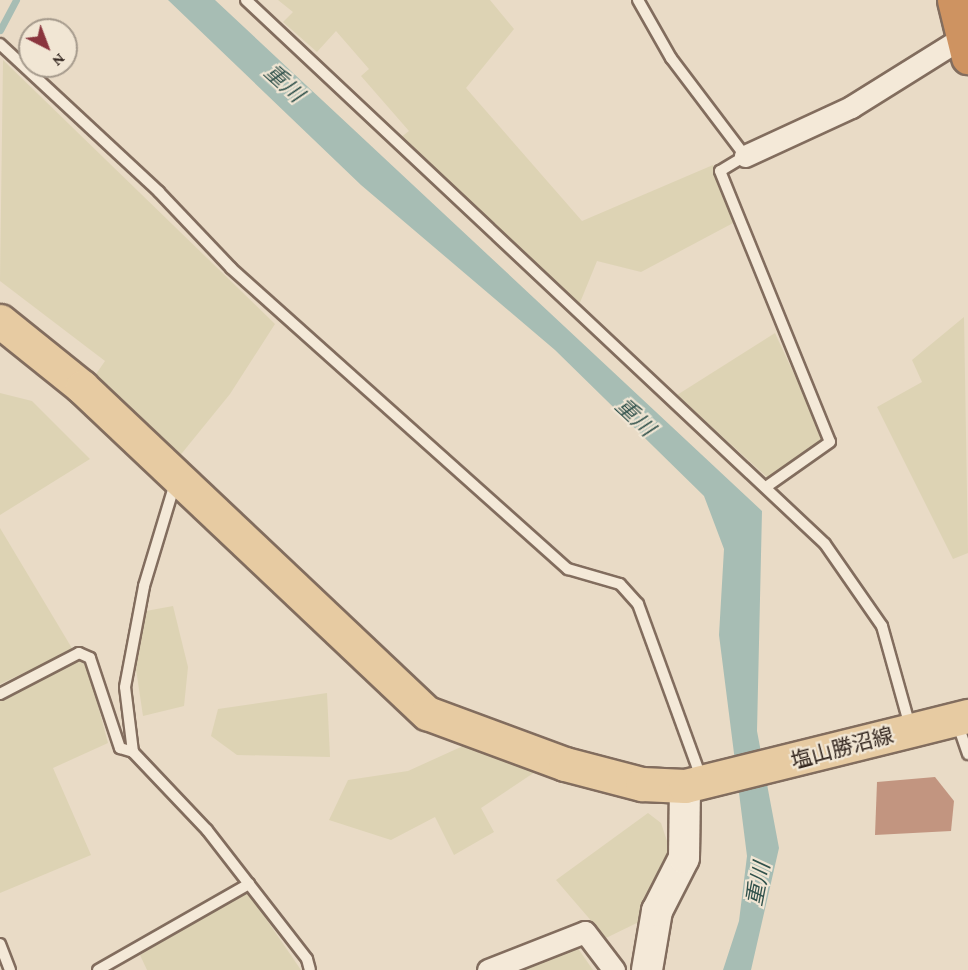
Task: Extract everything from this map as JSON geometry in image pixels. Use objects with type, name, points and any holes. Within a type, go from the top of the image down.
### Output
[{"type":"highway","points":[[954,0],[965,47]]},
{"type":"main road","name":"塩山勝沼線","points":[[0,321],[177,476],[427,713],[565,764],[642,784],[701,784],[962,717]]},
{"type":"street","points":[[745,156],[852,107],[965,47]]},
{"type":"street","points":[[647,970],[657,911],[684,858],[701,784]]},
{"type":"street","points":[[488,970],[585,932],[614,970]]},
{"type":"lane","points":[[246,0],[825,544],[882,626],[909,731]]},
{"type":"lane","points":[[638,0],[671,58],[745,156],[720,171],[830,442],[766,487]]},
{"type":"lane","points":[[4,48],[159,192],[231,268],[568,569],[620,584],[638,604],[701,784]]},
{"type":"lane","points":[[133,752],[125,687],[144,586],[177,476]]},
{"type":"lane","points":[[0,694],[85,654],[120,748],[133,752],[207,830],[249,884],[310,970]]},
{"type":"lane","points":[[962,717],[968,754]]},
{"type":"lane","points":[[98,970],[249,884]]},
{"type":"lane","points":[[0,944],[10,970]]},
{"type":"shaded area","points":[[278,0],[490,0],[514,29],[466,88],[582,221],[713,165],[735,222],[641,272],[597,261],[579,305],[400,138],[409,131],[361,76],[369,69],[336,31],[317,52],[283,22],[293,12]]},
{"type":"shaded area","points":[[3,60],[18,75],[18,78],[22,78],[275,324],[230,394],[178,458],[92,380],[105,361],[0,281]]},
{"type":"shaded area","points":[[964,317],[968,553],[953,559],[877,407],[922,382],[912,360]]},
{"type":"shaded area","points":[[775,333],[825,441],[769,479],[677,395]]},
{"type":"shaded area","points":[[0,393],[32,401],[90,459],[0,515]]},
{"type":"shaded area","points":[[0,528],[73,650],[0,684]]},
{"type":"shaded area","points":[[173,606],[188,667],[184,706],[143,716],[136,669],[146,611]]},
{"type":"shaded area","points":[[80,660],[88,668],[108,743],[53,768],[91,855],[0,893],[0,701]]},
{"type":"shaded area","points":[[327,693],[330,757],[237,755],[211,736],[218,709]]},
{"type":"shaded area","points":[[474,741],[538,770],[481,808],[494,832],[454,855],[435,817],[391,840],[329,820],[348,780],[408,771]]},
{"type":"shaded area","points":[[648,813],[661,823],[671,853],[650,889],[647,918],[606,938],[556,880]]},
{"type":"shaded area","points":[[247,891],[301,970],[147,970],[140,955]]},
{"type":"shaded area","points":[[577,947],[593,970],[519,970]]},
{"type":"water","name":"重川","points":[[168,0],[215,0],[762,511],[757,731],[779,848],[751,970],[723,970],[739,921],[747,856],[719,635],[724,549],[704,496],[555,350],[361,185]]},
{"type":"building","points":[[935,777],[954,801],[951,831],[875,835],[877,782]]},
{"type":"waterway","points":[[0,30],[16,0]]}]
